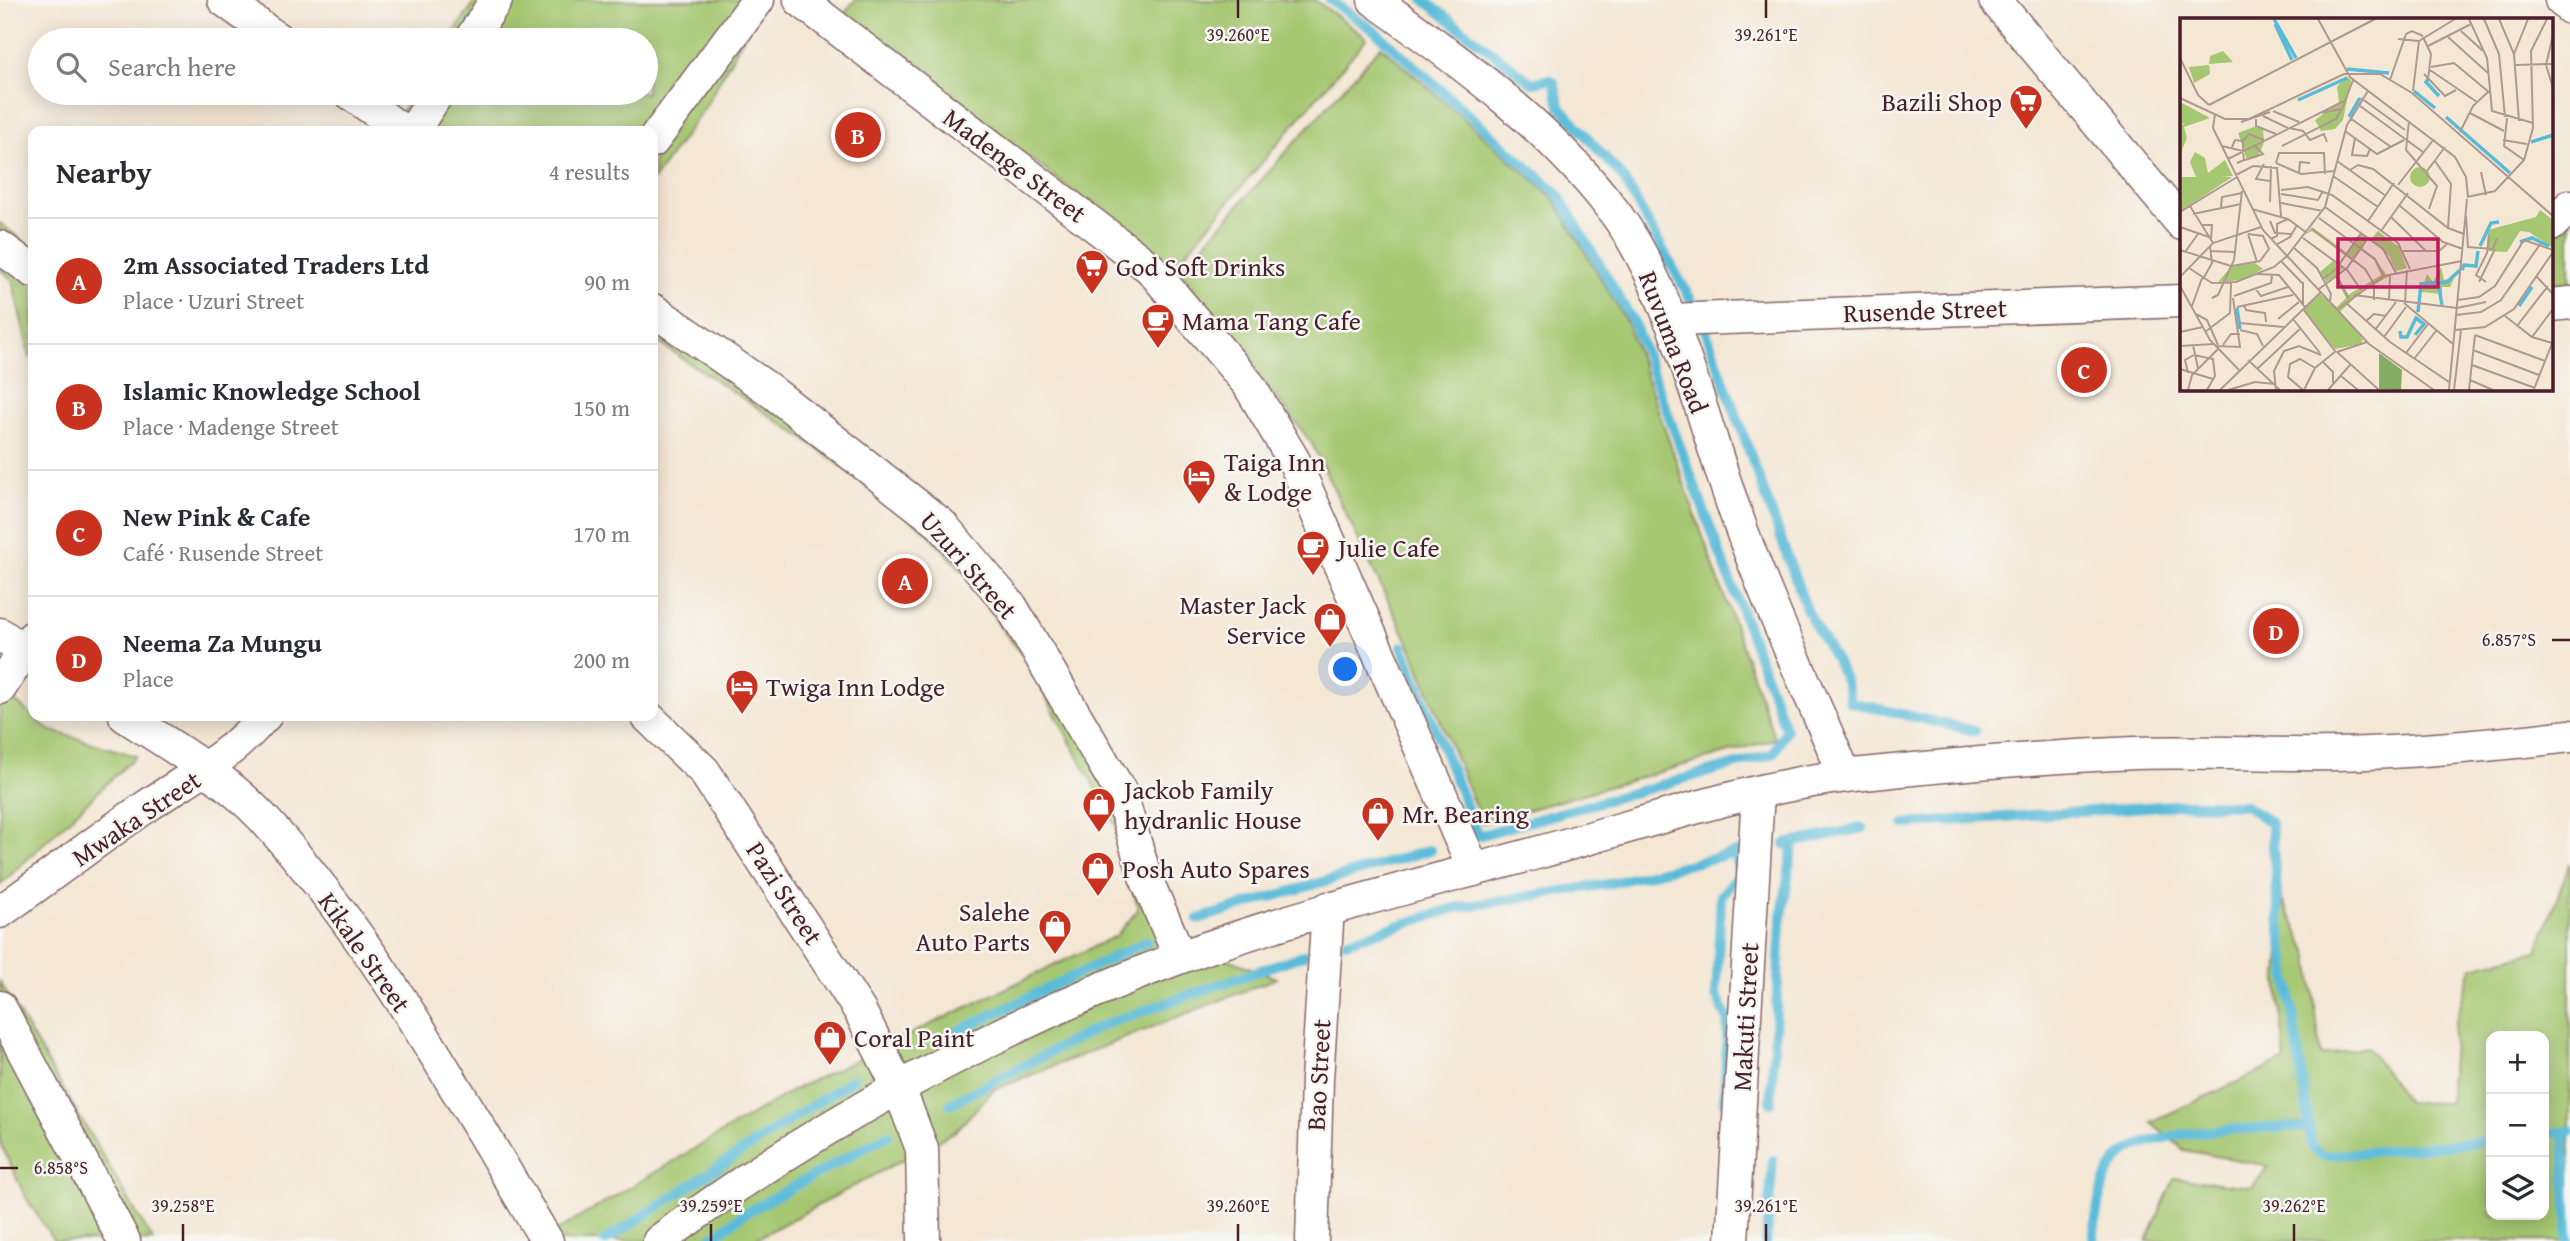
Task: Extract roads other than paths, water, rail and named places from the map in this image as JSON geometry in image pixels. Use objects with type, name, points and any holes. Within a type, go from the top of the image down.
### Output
[{"type":"street","points":[[224,0],[262,28]]},
{"type":"street","points":[[478,28],[496,0]]},
{"type":"street","points":[[658,134],[758,0]]},
{"type":"street","name":"Madenge Street","points":[[800,0],[1150,268],[1249,385],[1294,461],[1474,870]]},
{"type":"street","name":"Ruvuma Road","points":[[1374,0],[1525,114],[1578,168],[1618,218],[1640,251],[1670,320],[1738,520],[1845,776]]},
{"type":"street","points":[[1995,0],[2180,222]]},
{"type":"street","points":[[2561,0],[2570,8]]},
{"type":"street","points":[[367,105],[396,126]]},
{"type":"street","points":[[416,126],[430,105]]},
{"type":"street","points":[[2552,224],[2570,206]]},
{"type":"street","points":[[0,247],[28,267]]},
{"type":"street","name":"Rusende Street","points":[[1670,320],[2180,301]]},
{"type":"street","points":[[2552,304],[2570,303]]},
{"type":"street","name":"Uzuri Street","points":[[658,313],[767,388],[941,524],[1010,606],[1120,791],[1144,876],[1180,957]]},
{"type":"street","points":[[0,688],[23,645]]},
{"type":"street","name":"Kikale Street","points":[[133,721],[207,769],[260,814],[333,902],[401,1001],[547,1241]]},
{"type":"street","name":"Mwaka Street","points":[[0,912],[158,799],[207,769],[237,746],[260,721]]},
{"type":"street","name":"Pazi Street","points":[[652,721],[705,771],[860,1011],[899,1088],[922,1149],[924,1241]]},
{"type":"street","points":[[659,1241],[712,1201],[899,1088],[1045,1014],[1180,957],[1328,908],[1758,792],[1845,776],[1953,765],[2126,754],[2340,754],[2500,744],[2570,736]]},
{"type":"street","name":"Makuti Street","points":[[1732,1241],[1758,792]]},
{"type":"street","name":"Bao Street","points":[[1312,1241],[1317,1080],[1328,908]]},
{"type":"street","points":[[0,1007],[124,1241]]},
{"type":"waterway","points":[[1330,0],[1376,32],[1558,194],[1634,323],[1786,730],[1773,754],[1470,838]]},
{"type":"waterway","points":[[1424,0],[1532,83],[1549,79],[1554,82],[1560,106],[1623,178],[1701,318],[1805,605],[1844,676],[1850,702],[1975,731]]},
{"type":"waterway","points":[[1402,646],[1477,833]]},
{"type":"waterway","points":[[1904,824],[2190,804],[2245,805],[2271,823],[2279,917],[2312,1147],[2323,1156],[2486,1141]]},
{"type":"waterway","points":[[1785,844],[1863,828]]},
{"type":"waterway","points":[[1771,1103],[1781,922],[1793,845]]},
{"type":"waterway","points":[[1198,919],[1430,850]]},
{"type":"waterway","points":[[1346,942],[1455,908],[1608,884],[1739,852]]},
{"type":"waterway","points":[[1724,1102],[1728,1020],[1716,995],[1721,896],[1738,875],[1736,855]]},
{"type":"waterway","points":[[954,1033],[1147,941]]},
{"type":"waterway","points":[[950,1104],[1103,1025],[1304,955]]},
{"type":"waterway","points":[[605,1241],[853,1079]]},
{"type":"waterway","points":[[2093,1241],[2106,1178],[2118,1159],[2132,1148],[2179,1135],[2207,1131],[2308,1127]]},
{"type":"waterway","points":[[2549,1133],[2570,1131]]},
{"type":"waterway","points":[[2564,1132],[2568,1241]]},
{"type":"waterway","points":[[708,1241],[745,1213],[888,1135]]},
{"type":"waterway","points":[[1766,1241],[1773,1160]]},
{"type":"place","name":"Bazili Shop","points":[[2026,131]]},
{"type":"place","name":"Islamic Knowledge School","points":[[858,135]]},
{"type":"place","name":"God Soft Drinks","points":[[1092,296]]},
{"type":"place","name":"Mama Tang Cafe","points":[[1158,350]]},
{"type":"place","name":"New Pink & Cafe","points":[[2084,370]]},
{"type":"place","name":"Taiga Inn & Lodge","points":[[1199,506]]},
{"type":"place","name":"Julie Cafe","points":[[1313,577]]},
{"type":"place","name":"2m Associated Traders Ltd","points":[[905,581]]},
{"type":"place","name":"Neema Za Mungu","points":[[2276,631]]},
{"type":"place","name":"Master Jack Service","points":[[1330,649]]},
{"type":"place","name":"Twiga Inn Lodge","points":[[742,716]]},
{"type":"place","name":"Jackob Family hydranlic House","points":[[1099,834]]},
{"type":"place","name":"Mr. Bearing","points":[[1378,843]]},
{"type":"place","name":"Posh Auto Spares","points":[[1098,898]]},
{"type":"place","name":"Salehe Auto Parts","points":[[1055,956]]},
{"type":"place","name":"Coral Paint","points":[[830,1067]]}]
